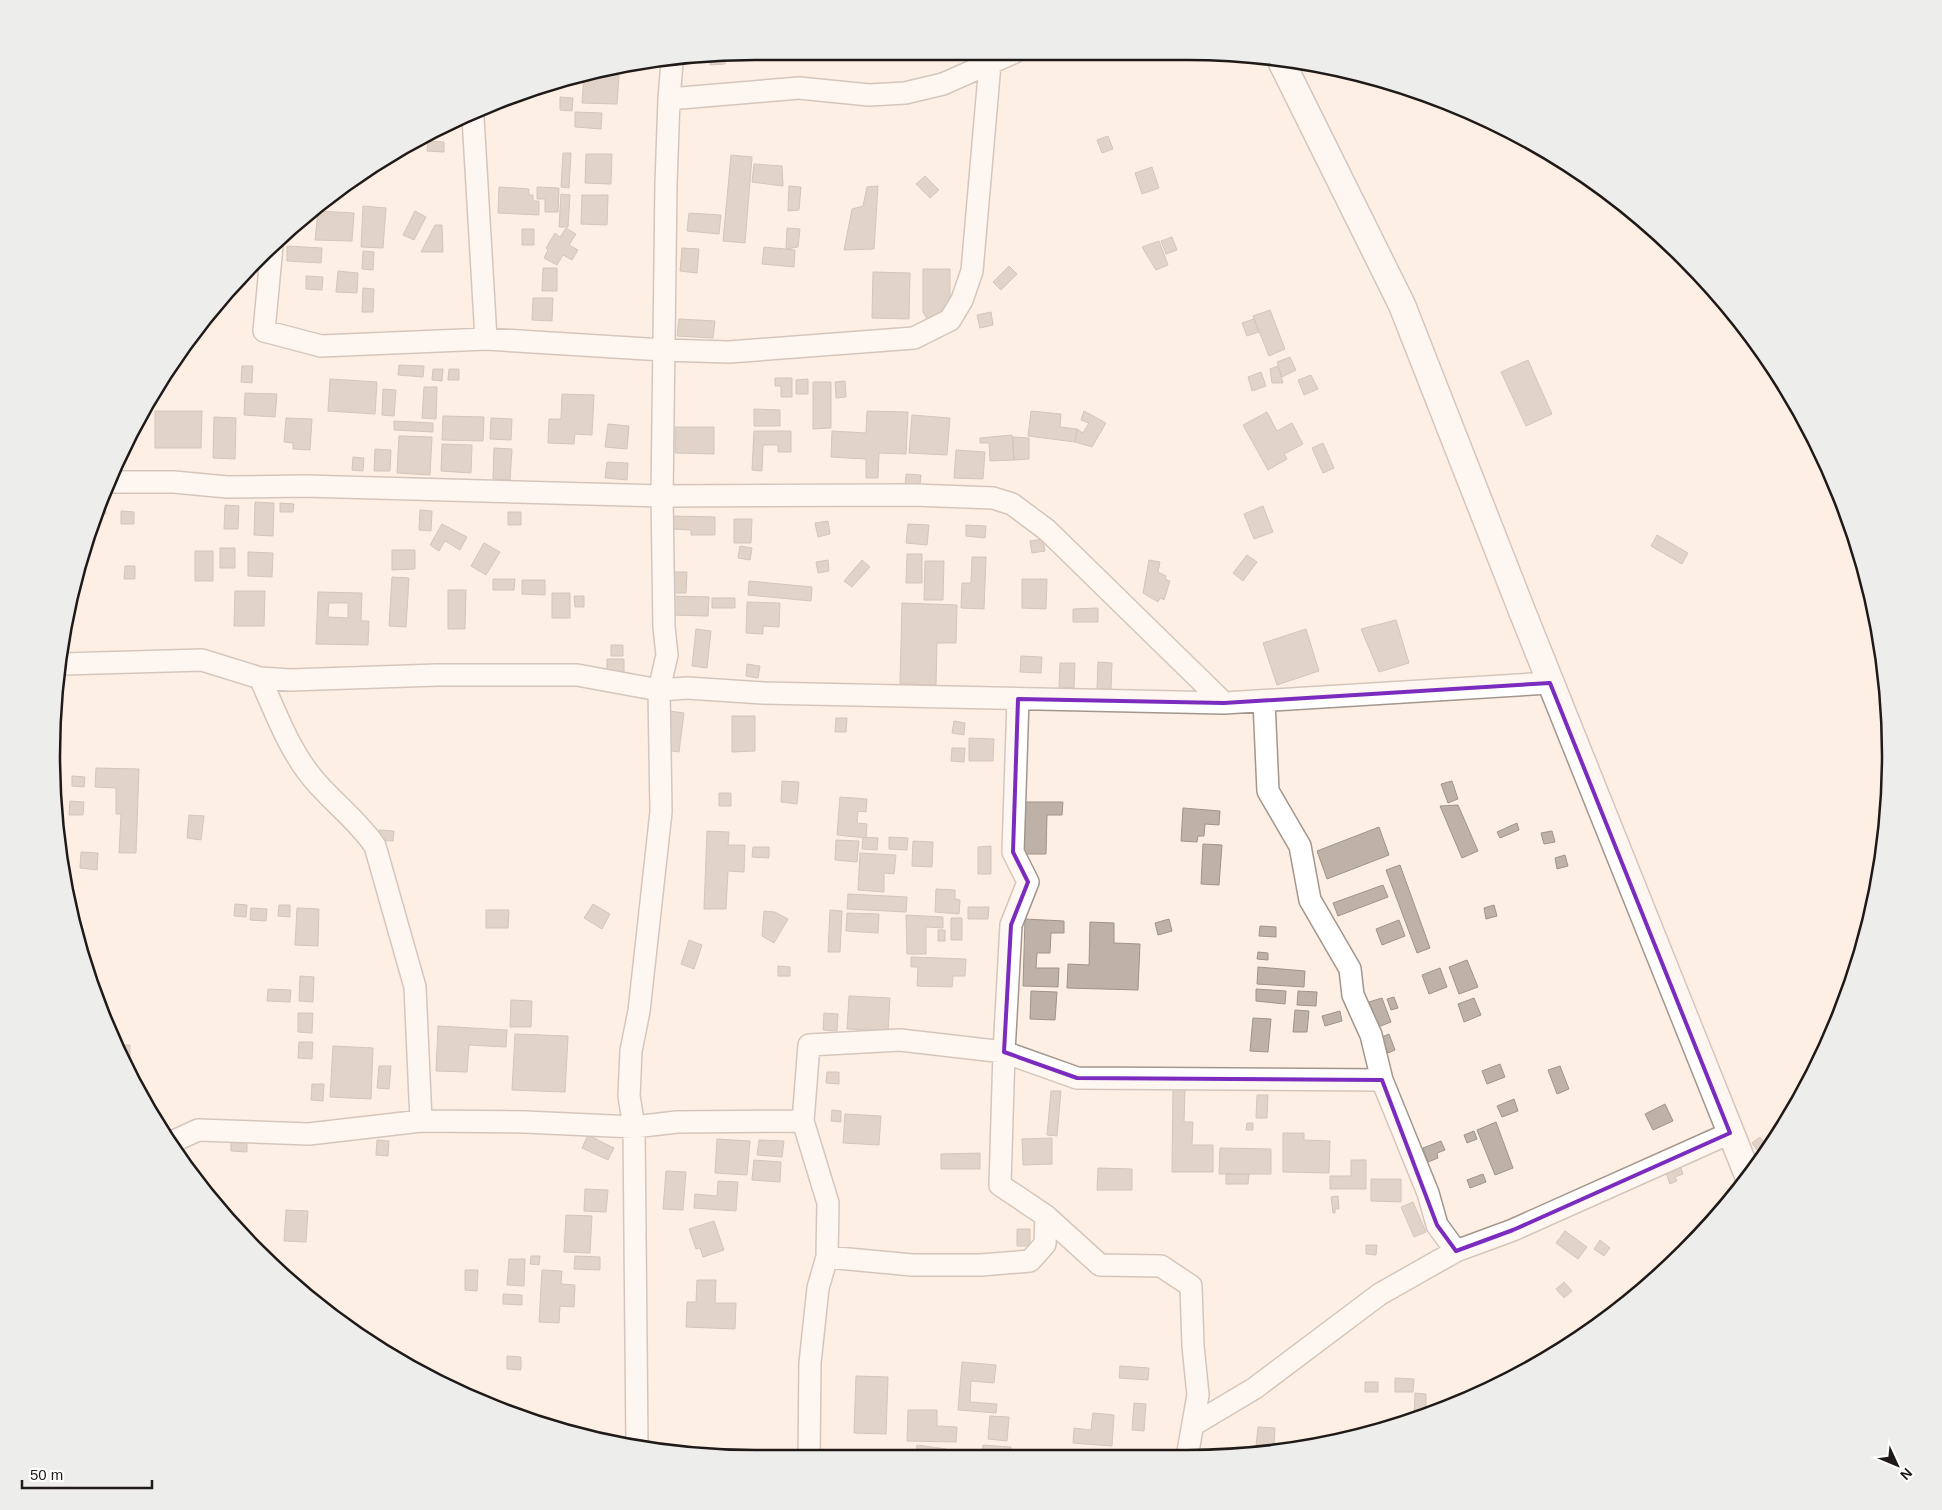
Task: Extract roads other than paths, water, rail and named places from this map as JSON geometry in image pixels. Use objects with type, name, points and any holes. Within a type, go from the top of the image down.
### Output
[{"type":"street","points":[[669,98],[799,88],[869,95],[905,93],[943,84],[983,60]]},
{"type":"street","points":[[271,257],[264,331],[321,346],[486,339],[729,352],[914,338],[950,320],[962,300],[972,271],[986,60]]},
{"type":"street","points":[[636,1440],[634,1126],[629,1096],[632,1051],[639,1011],[661,812],[659,690],[667,655],[664,627],[662,496],[669,98],[672,65]]},
{"type":"street","points":[[1284,67],[1402,305],[1550,683],[1745,1168]]},
{"type":"street","points":[[473,120],[486,339]]},
{"type":"street","points":[[116,482],[662,496],[914,495],[993,498],[1012,504],[1047,530],[1224,703]]},
{"type":"street","points":[[66,664],[202,660],[260,678],[290,680],[437,675],[577,675],[659,690],[687,688],[763,693],[1224,703],[1550,683]]},
{"type":"street","points":[[260,678],[299,758],[314,781],[366,833],[375,846],[415,987],[421,1122]]},
{"type":"street","points":[[1018,699],[1013,852],[1028,882],[1010,925],[1000,1185],[1046,1216],[1100,1265],[1161,1266],[1191,1286],[1193,1346],[1198,1395],[1188,1450]]},
{"type":"street","points":[[1264,701],[1268,791],[1300,846],[1310,900],[1350,969],[1353,995],[1372,1035],[1382,1080],[1428,1193],[1437,1225],[1456,1251]]},
{"type":"street","points":[[809,1450],[810,1363],[818,1288],[827,1257],[828,1203],[803,1121],[809,1045],[900,1040],[1004,1052],[1077,1078],[1382,1080]]},
{"type":"street","points":[[176,1140],[198,1130],[309,1134],[421,1122],[525,1122],[634,1126],[677,1122],[803,1121]]},
{"type":"street","points":[[1193,1425],[1255,1388],[1380,1294],[1456,1251],[1513,1230],[1730,1133]]},
{"type":"street","points":[[827,1257],[912,1266],[980,1265],[1030,1261],[1045,1244],[1046,1216]]}]
